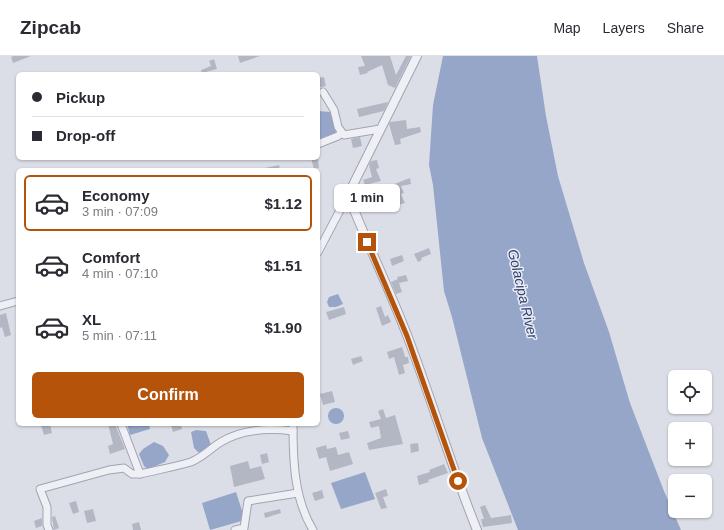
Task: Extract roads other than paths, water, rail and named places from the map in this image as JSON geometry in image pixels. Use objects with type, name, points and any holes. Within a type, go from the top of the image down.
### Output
[{"type":"street","points":[[322,237],[348,195],[417,56]]},
{"type":"street","points":[[323,92],[334,110],[341,133]]},
{"type":"street","points":[[341,133],[344,135],[349,135],[380,129]]},
{"type":"street","points":[[320,143],[338,136],[341,133]]},
{"type":"street","points":[[348,195],[407,336],[451,456],[462,494],[477,530]]},
{"type":"street","points":[[0,306],[16,302]]},
{"type":"street","points":[[122,426],[140,474]]},
{"type":"street","points":[[49,530],[47,525],[47,507],[40,489],[110,470],[124,468],[132,474],[140,474],[191,462],[209,453],[221,442],[239,434],[293,428],[298,494],[302,510],[313,530]]},
{"type":"street","points":[[236,530],[244,528],[248,501],[298,494]]},
{"type":"water","name":"Golacipa River","points":[[443,56],[537,56],[546,116],[558,176],[584,263],[609,332],[630,403],[668,500],[668,518],[676,518],[681,530],[518,530],[482,438],[452,317],[444,291],[433,185],[429,165],[433,105]]},
{"type":"water","points":[[320,111],[330,112],[337,130],[331,138],[320,140]]},
{"type":"water","points":[[338,294],[343,304],[336,307],[329,307],[327,302],[329,297]]},
{"type":"water","points":[[336,408],[343,413],[344,416],[339,423],[336,424],[329,419],[328,416],[333,409]]},
{"type":"water","points":[[128,426],[149,426],[150,429],[130,435]]},
{"type":"water","points":[[196,430],[206,431],[211,445],[203,453],[198,452],[194,448],[191,432]]},
{"type":"water","points":[[154,442],[163,446],[169,455],[165,462],[148,469],[144,466],[139,454],[143,449]]},
{"type":"water","points":[[365,472],[375,499],[341,509],[331,483]]},
{"type":"water","points":[[236,492],[245,520],[210,530],[202,503]]}]
